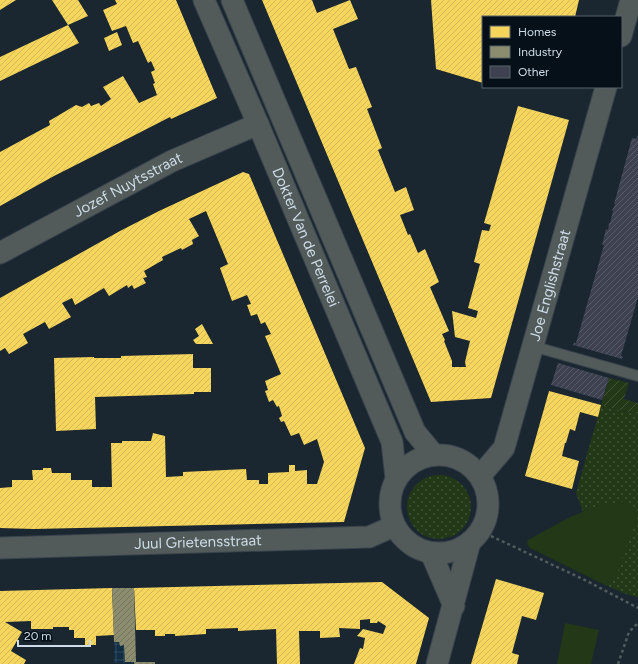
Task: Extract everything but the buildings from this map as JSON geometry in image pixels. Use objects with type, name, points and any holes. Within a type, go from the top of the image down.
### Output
[{"type":"street","name":"Dokter Van de Perrelei","points":[[204,0],[392,442],[396,478]]},
{"type":"street","name":"Dokter Van de Perrelei","points":[[232,0],[415,432],[434,455]]},
{"type":"street","points":[[622,32],[631,0]]},
{"type":"street","name":"Joe Englishstraat","points":[[480,476],[504,448],[606,88]]},
{"type":"street","name":"Jozef Nuytsstraat","points":[[0,253],[172,161],[258,124]]},
{"type":"street","name":"Dokter Van de Perrelei","points":[[434,455],[447,455],[459,459],[471,466],[480,476],[486,489],[488,504],[486,518],[475,537],[459,550],[445,554],[431,553],[416,549],[403,539],[394,526],[390,514],[389,502],[391,489],[396,478],[406,466],[419,458],[434,455]]},
{"type":"street","name":"Juul Grietensstraat","points":[[0,548],[369,538],[394,526]]},
{"type":"street","points":[[437,664],[475,537]]},
{"type":"street","points":[[431,553],[454,606]]},
{"type":"lane","points":[[532,346],[638,376]]},
{"type":"path","points":[[475,537],[587,581],[638,608]]},
{"type":"path","points":[[618,664],[629,632],[638,623]]},
{"type":"shaded area","points":[[114,642],[119,642],[120,646],[124,645],[125,662],[155,662],[155,664],[114,663]]},
{"type":"green space","points":[[609,378],[629,383],[624,399],[638,403],[638,415],[601,405]]},
{"type":"green space","points":[[601,405],[638,415],[638,597],[626,594],[603,584],[610,581],[598,506],[583,512],[576,493]]},
{"type":"green space","points":[[439,475],[451,478],[462,484],[468,495],[471,507],[468,519],[462,530],[451,536],[439,539],[427,536],[416,530],[410,519],[407,507],[410,495],[416,484],[427,478]]},
{"type":"green space","points":[[626,501],[633,506],[636,520],[616,576],[610,581],[603,584],[530,548],[527,544],[528,540],[568,518],[597,506]]},
{"type":"green space","points":[[565,623],[599,630],[591,664],[557,664]]}]
